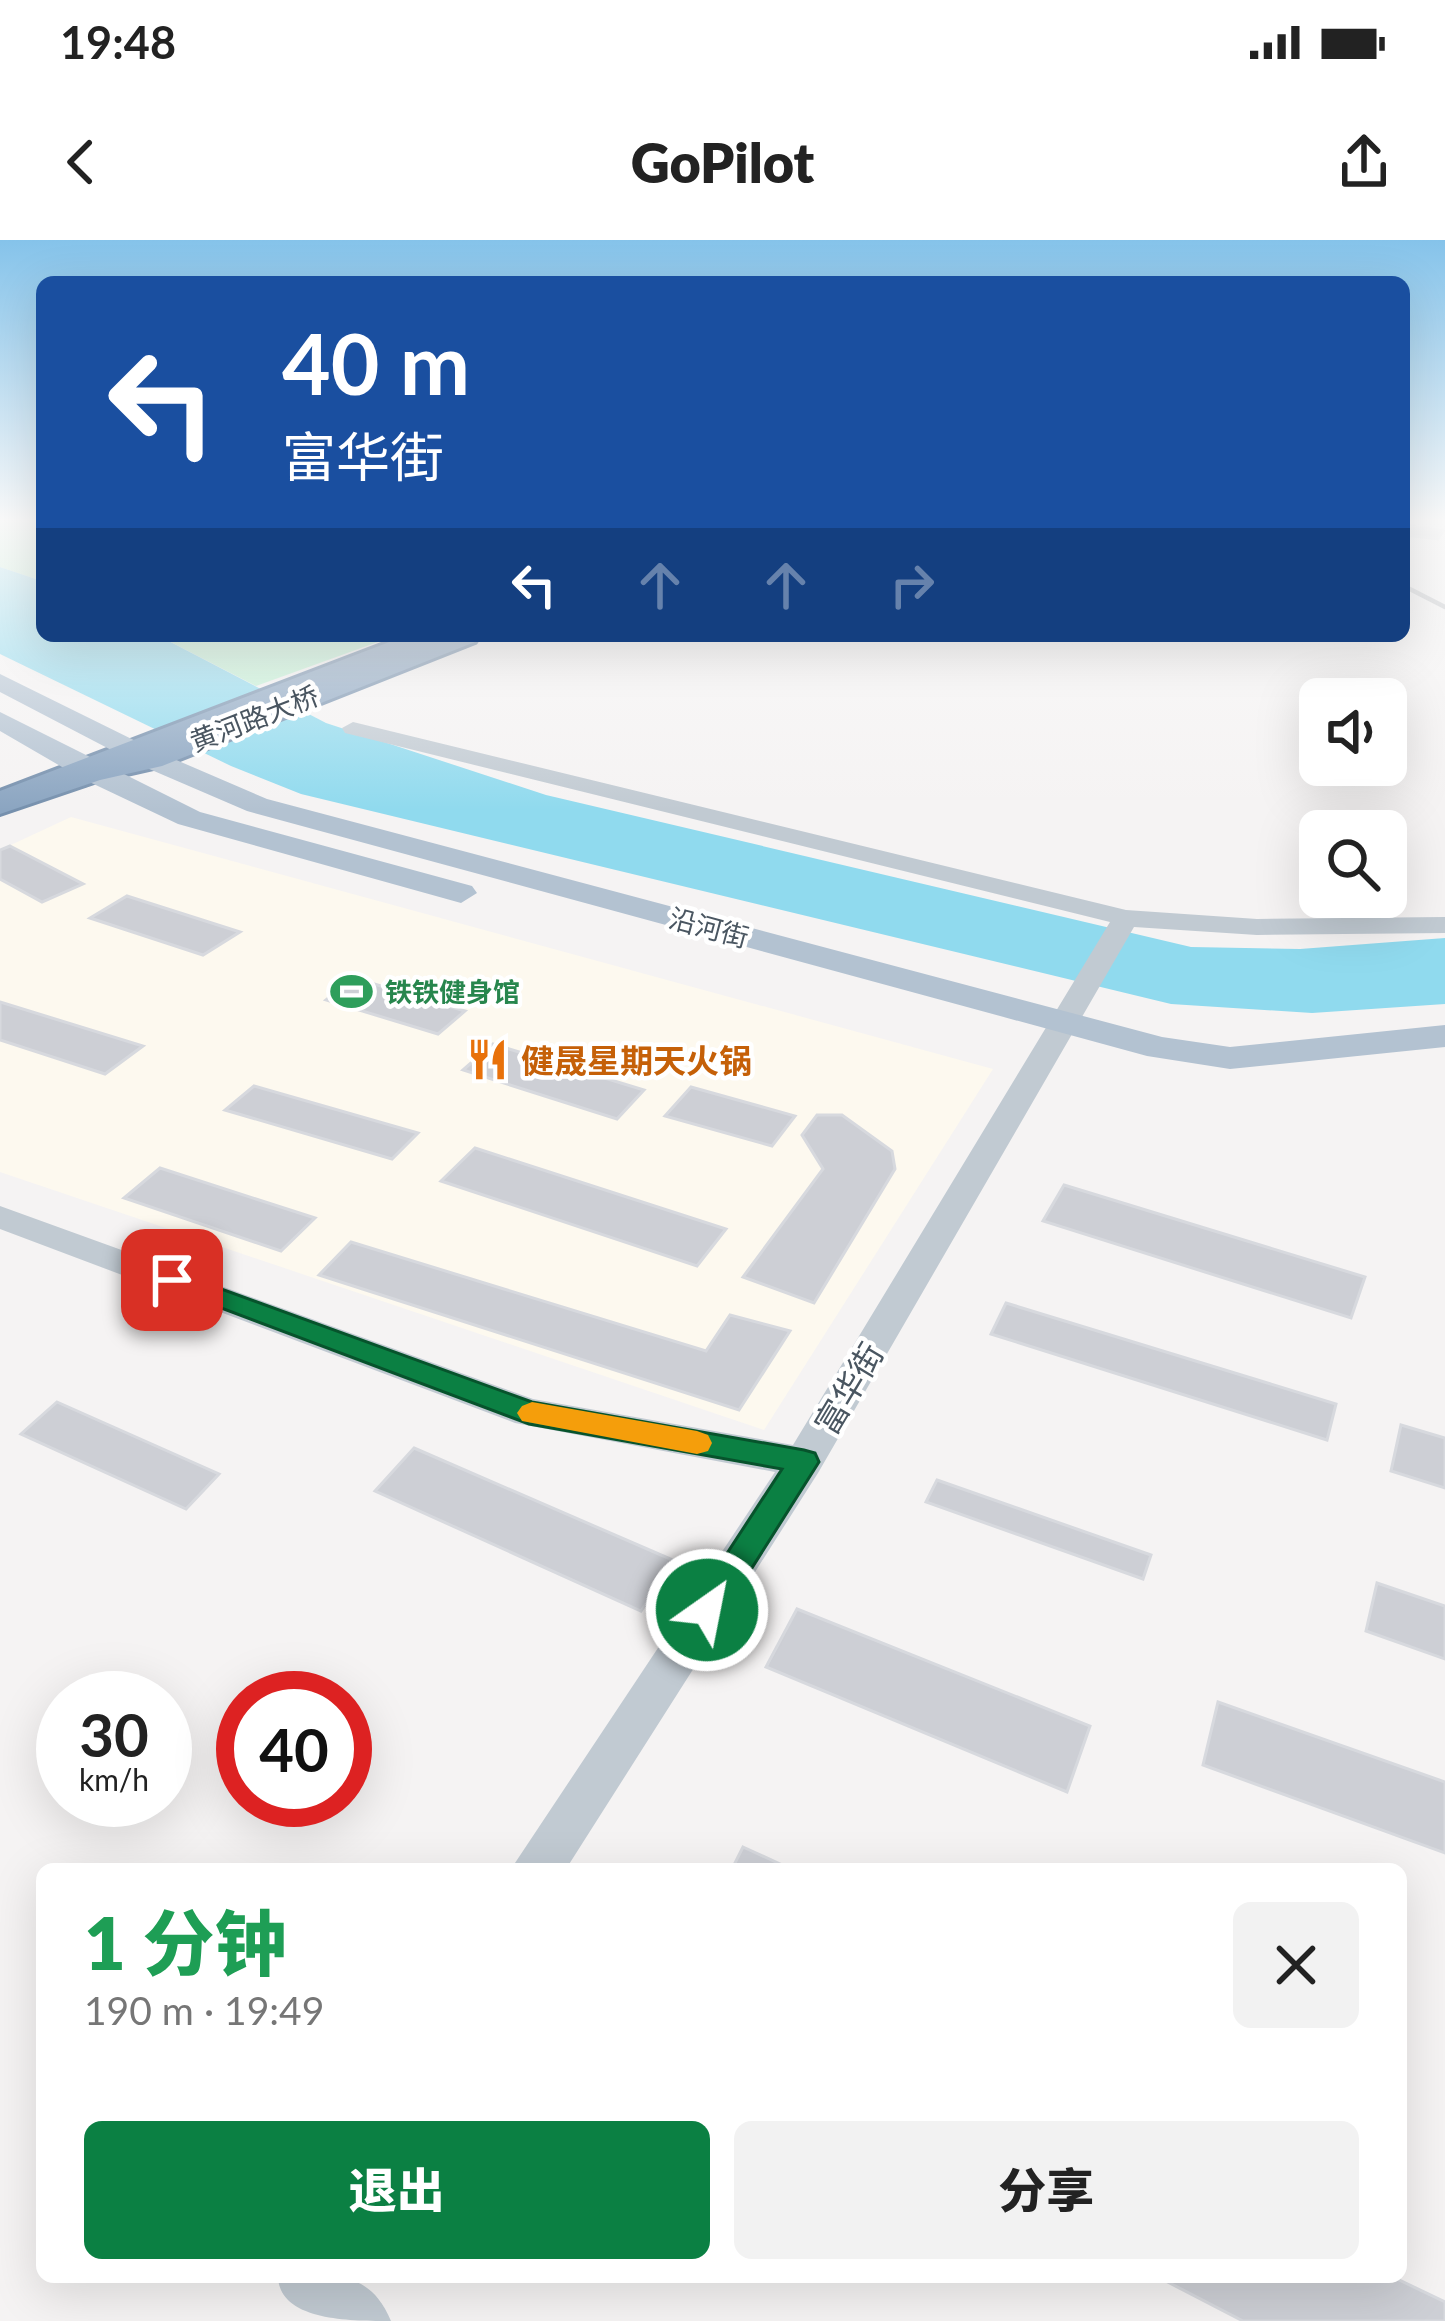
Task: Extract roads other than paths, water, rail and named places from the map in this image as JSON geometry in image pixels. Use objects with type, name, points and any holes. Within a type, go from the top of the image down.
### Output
[{"type":"highway","name":"黄河路大桥","points":[[155,749],[416,642]]},
{"type":"highway","name":"黄河路大桥","points":[[155,749],[449,642]]},
{"type":"highway","points":[[0,803],[155,749]]},
{"type":"main road","name":"沿河街","points":[[0,682],[155,749],[257,805],[1160,1048],[1230,1058],[1445,1036]]},
{"type":"main road","name":"沿河街","points":[[0,721],[91,772],[189,818],[249,837],[1067,1023],[1153,1072],[1238,1084],[1445,1064]]},
{"type":"street","points":[[353,728],[1126,918],[1257,927],[1445,925]]},
{"type":"street","name":"富华街","points":[[0,1216],[529,1413],[804,1462],[1126,918]]},
{"type":"street","points":[[541,1863],[804,1462]]},
{"type":"street","points":[[309,2283],[359,2321]]},
{"type":"water","points":[[0,616],[36,616],[36,642],[171,642],[326,723],[546,795],[1191,947],[1300,949],[1445,938],[1445,1004],[1312,1013],[1171,1004],[301,794],[231,766],[0,654]]},
{"type":"place","name":"铁铁健身馆","points":[[351,991]]},
{"type":"place","name":"健晟星期天火锅","points":[[487,1060]]}]
